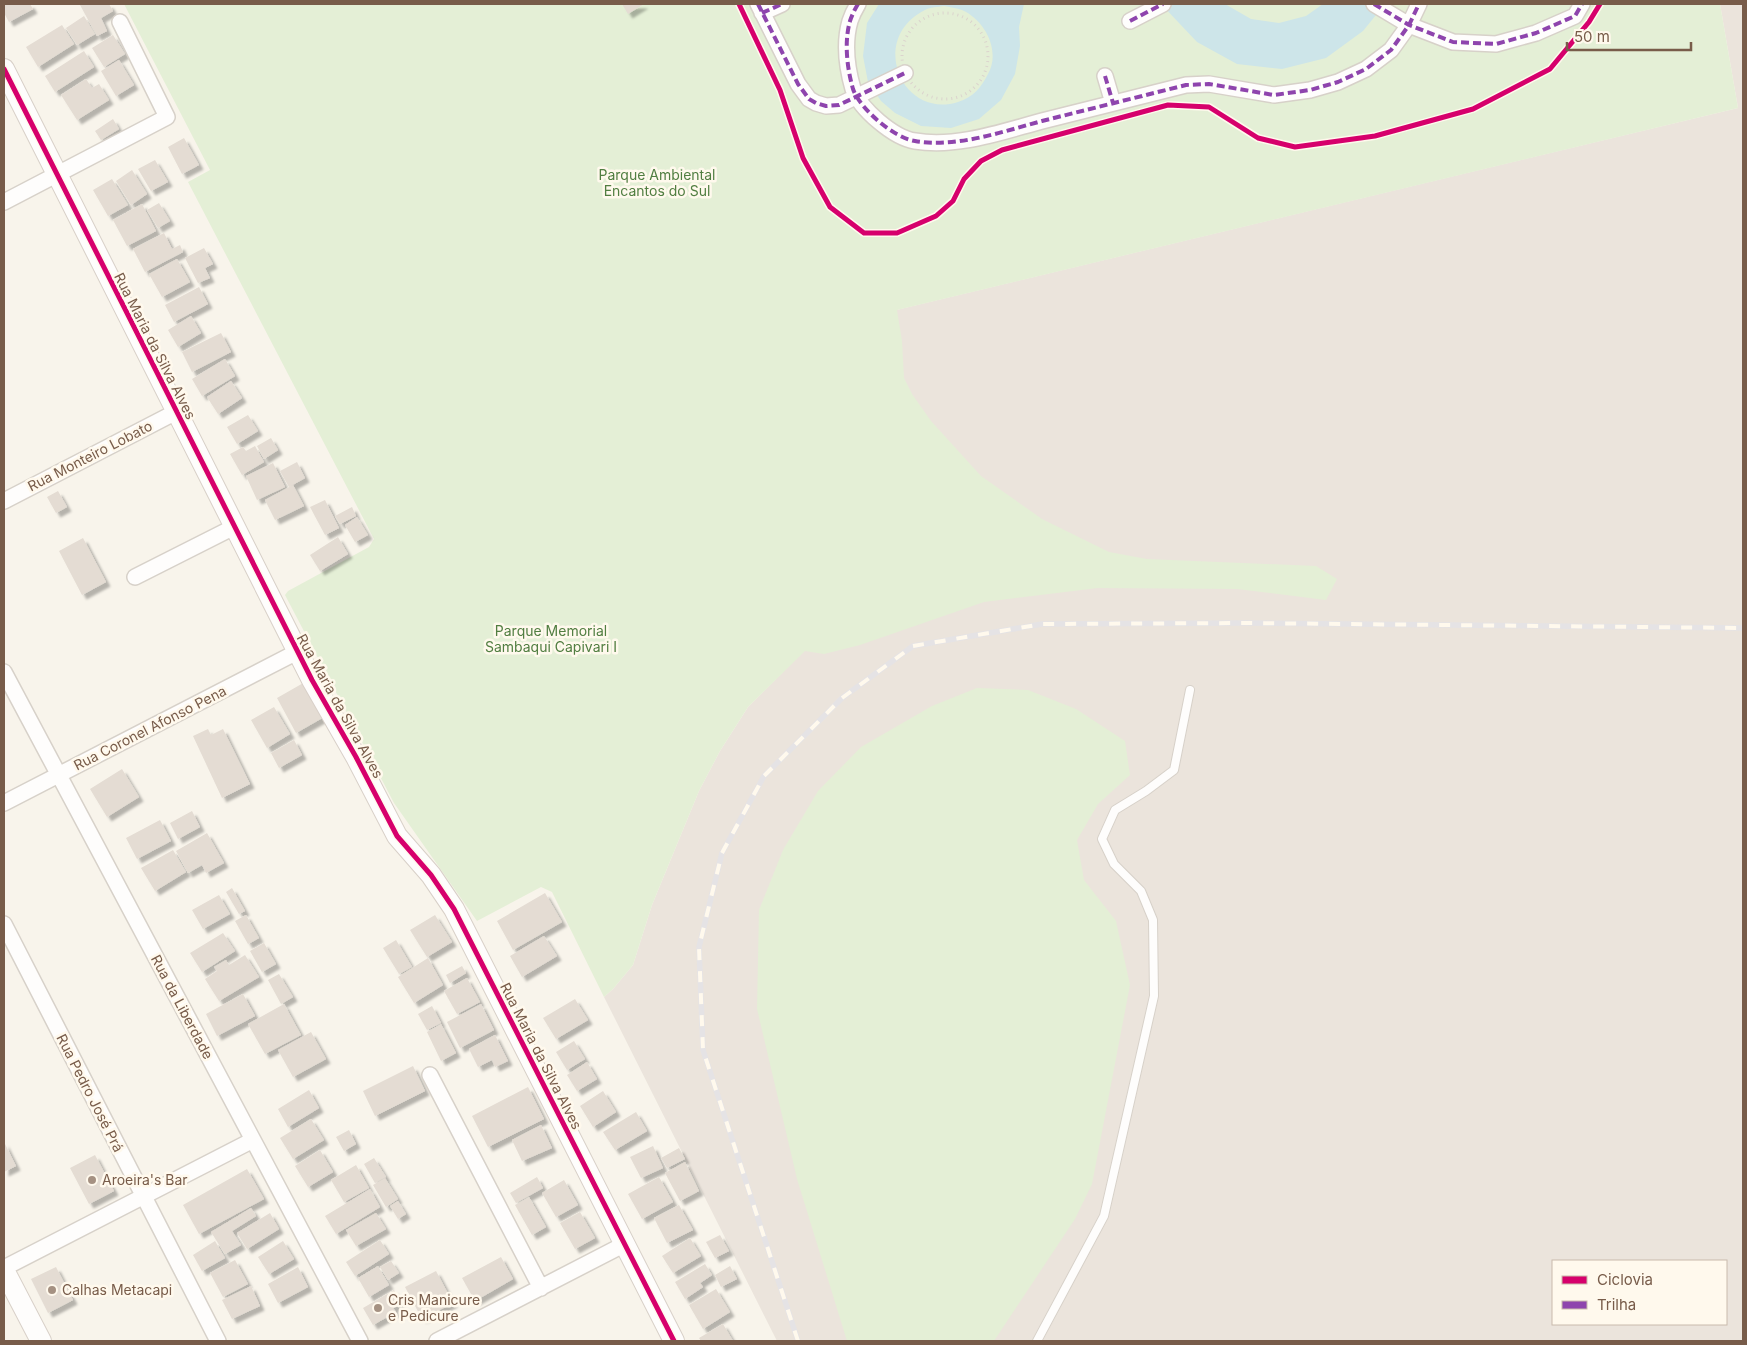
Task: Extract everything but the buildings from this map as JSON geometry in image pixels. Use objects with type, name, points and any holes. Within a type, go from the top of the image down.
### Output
[{"type":"street","points":[[782,4],[760,9],[798,84],[809,99],[826,106],[839,105],[905,73]]},
{"type":"street","points":[[858,4],[850,22],[847,52],[850,77],[862,95],[869,114],[892,131],[913,141],[950,143],[1186,85],[1209,84],[1274,95],[1310,90],[1338,82],[1366,69],[1391,50],[1409,25],[1419,4]]},
{"type":"street","points":[[1130,21],[1162,4]]},
{"type":"street","points":[[1374,4],[1409,25],[1453,42],[1496,44],[1536,34],[1575,16],[1582,4]]},
{"type":"street","points":[[4,202],[167,117],[120,22]]},
{"type":"street","name":"Rua Maria da Silva Alves","points":[[4,69],[322,700],[356,757],[397,836],[431,875],[454,909],[674,1341]]},
{"type":"street","points":[[1105,76],[1113,103]]},
{"type":"street","name":"Rua Monteiro Lobato","points":[[4,501],[176,412]]},
{"type":"street","points":[[135,577],[234,526]]},
{"type":"street","name":"Rua Coronel Afonso Pena","points":[[4,803],[297,652]]},
{"type":"street","name":"Rua da Liberdade","points":[[4,672],[360,1341]]},
{"type":"street","name":"Rua Pedro José Prá","points":[[4,924],[218,1341]]},
{"type":"street","points":[[430,1075],[541,1288]]},
{"type":"street","points":[[41,1341],[4,1269],[253,1140]]},
{"type":"street","points":[[437,1341],[625,1244]]},
{"type":"lane","points":[[1037,1341],[1104,1216],[1154,996],[1153,920],[1141,891],[1114,864],[1102,839],[1115,810],[1146,791],[1174,770],[1190,690]]},
{"type":"path","points":[[944,13],[961,16],[975,25],[985,39],[988,56],[985,72],[976,87],[962,96],[946,100],[929,97],[915,87],[905,73],[901,57],[904,40],[914,26],[928,16],[944,13]]},
{"type":"shaded area","points":[[1720,4],[1743,4],[1743,1341],[777,1341],[604,997],[633,965],[652,905],[699,791],[720,751],[748,707],[805,650],[600,381],[1738,108]]},
{"type":"green space","points":[[124,4],[1720,4],[1738,108],[897,310],[902,341],[904,378],[912,394],[931,421],[981,476],[1042,519],[1109,552],[1147,559],[1316,566],[1337,579],[1326,600],[1237,589],[1098,588],[984,602],[860,645],[824,654],[805,651],[748,707],[720,751],[699,791],[652,905],[633,965],[604,997],[552,892],[541,887],[477,921],[394,803],[285,595],[288,591],[369,547],[374,539],[188,182],[210,170]]},
{"type":"green space","points":[[977,688],[1028,690],[1076,709],[1125,741],[1130,775],[1098,804],[1077,840],[1084,880],[1116,921],[1130,985],[1092,1184],[1075,1219],[994,1341],[847,1341],[797,1179],[757,1009],[759,910],[783,850],[818,791],[861,747],[932,706]]},
{"type":"water","points":[[879,4],[1024,4],[1019,27],[1020,46],[1015,74],[1001,100],[979,119],[951,128],[921,126],[895,113],[881,101],[868,82],[863,56],[867,23]],"holes":[[[944,6],[962,10],[978,21],[992,46],[993,56],[988,74],[976,91],[958,102],[938,104],[921,99],[907,88],[899,73],[895,56],[898,39],[908,23],[927,9]]]},
{"type":"water","points":[[1161,4],[1225,4],[1251,19],[1279,23],[1306,16],[1323,4],[1364,4],[1373,9],[1376,15],[1363,31],[1326,58],[1282,69],[1237,64],[1197,42]]},
{"type":"railway","points":[[798,1341],[703,1050],[699,947],[722,853],[764,776],[842,698],[913,646],[1042,624],[1246,623],[1743,628]]},
{"type":"marked path","points":[[758,4],[798,84],[809,99],[816,103],[826,106],[839,105],[905,73]]},
{"type":"marked path","points":[[762,13],[782,4]]},
{"type":"marked path","points":[[858,4],[850,21],[847,46],[849,72],[857,97],[870,113],[888,129],[907,139],[931,143],[979,138],[1186,85],[1209,84],[1274,95],[1310,90],[1338,82],[1366,69],[1391,50],[1409,25],[1419,4]]},
{"type":"marked path","points":[[1130,21],[1163,4]]},
{"type":"marked path","points":[[1374,4],[1409,25],[1453,42],[1496,44],[1536,33],[1575,16],[1582,4]]},
{"type":"marked path","points":[[1105,76],[1113,103]]},
{"type":"cycle path","points":[[739,4],[780,90],[803,158],[830,207],[864,233],[897,233],[936,216],[953,201],[964,179],[981,161],[1002,150],[1168,105],[1209,107],[1258,138],[1295,147],[1375,136],[1473,109],[1550,69],[1589,22],[1600,4]]},
{"type":"cycle path","points":[[4,69],[312,680],[356,757],[397,836],[431,875],[454,909],[674,1341]]},
{"type":"place","name":"Aroeira's Bar","points":[[92,1180]]},
{"type":"place","name":"Calhas Metacapi","points":[[52,1290]]},
{"type":"place","name":"Cris Manicure e Pedicure","points":[[378,1308]]},
{"type":"park label","name":"Parque Ambiental Encantos do Sul","points":[[657,184]]},
{"type":"park label","name":"Parque Memorial Sambaqui Capivari I","points":[[551,640]]}]
